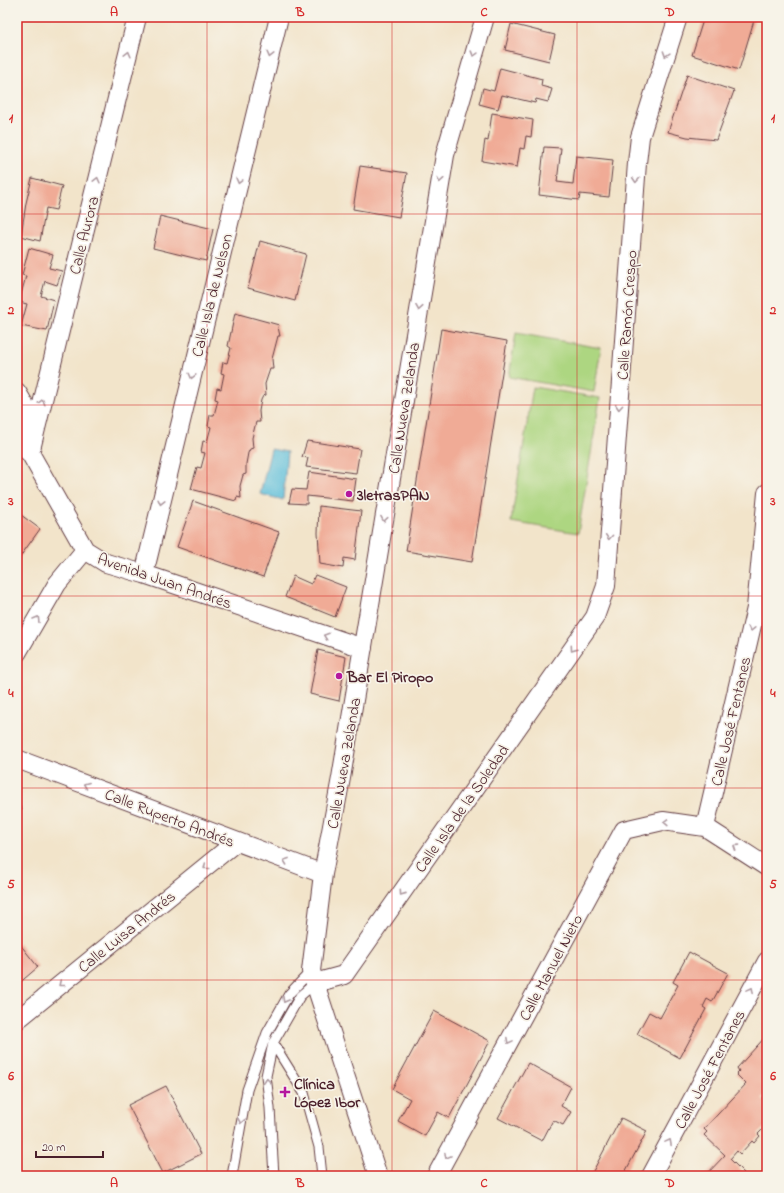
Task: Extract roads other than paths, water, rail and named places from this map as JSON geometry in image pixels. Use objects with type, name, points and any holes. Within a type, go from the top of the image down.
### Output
[{"type":"street","name":"Calle Aurora","points":[[23,448],[137,17]]},
{"type":"street","name":"Calle Isla de Nelson","points":[[144,574],[279,17]]},
{"type":"street","name":"Calle Nueva Zelanda","points":[[313,977],[323,874],[342,778],[444,155],[485,17]]},
{"type":"street","name":"Calle Ramón Crespo","points":[[595,617],[606,586],[640,137],[678,17]]},
{"type":"street","points":[[17,392],[24,404],[23,448],[85,550]]},
{"type":"street","name":"Calle José Fentanes","points":[[705,827],[756,608],[767,493]]},
{"type":"street","name":"Avenida Juan Andrés","points":[[17,653],[57,584],[85,550],[106,562],[363,648]]},
{"type":"street","name":"Calle Isla de la Soledad","points":[[313,977],[344,975],[595,617]]},
{"type":"street","name":"Calle Ruperto Andrés","points":[[17,759],[323,874]]},
{"type":"street","name":"Calle Manuel Nieto","points":[[436,1176],[624,830],[663,821],[705,827]]},
{"type":"street","points":[[705,827],[767,867]]},
{"type":"street","name":"Calle Luisa Andrés","points":[[17,1020],[236,842]]},
{"type":"street","name":"Calle José Fentanes","points":[[651,1176],[767,961]]},
{"type":"street","points":[[313,977],[378,1176]]},
{"type":"lane","points":[[274,1176],[270,1108],[266,1076],[273,1044],[300,996],[313,977]]},
{"type":"lane","points":[[232,1176],[247,1090],[267,1033],[289,994],[313,977]]},
{"type":"lane","points":[[273,1044],[304,1093],[319,1147],[322,1176]]},
{"type":"water","points":[[271,449],[287,452],[283,500],[260,494]]},
{"type":"place","name":"3letrasPAN","points":[[349,494]]},
{"type":"place","name":"Bar El Piropo","points":[[339,676]]},
{"type":"place","name":"Clínica López Ibor","points":[[285,1092]]}]
